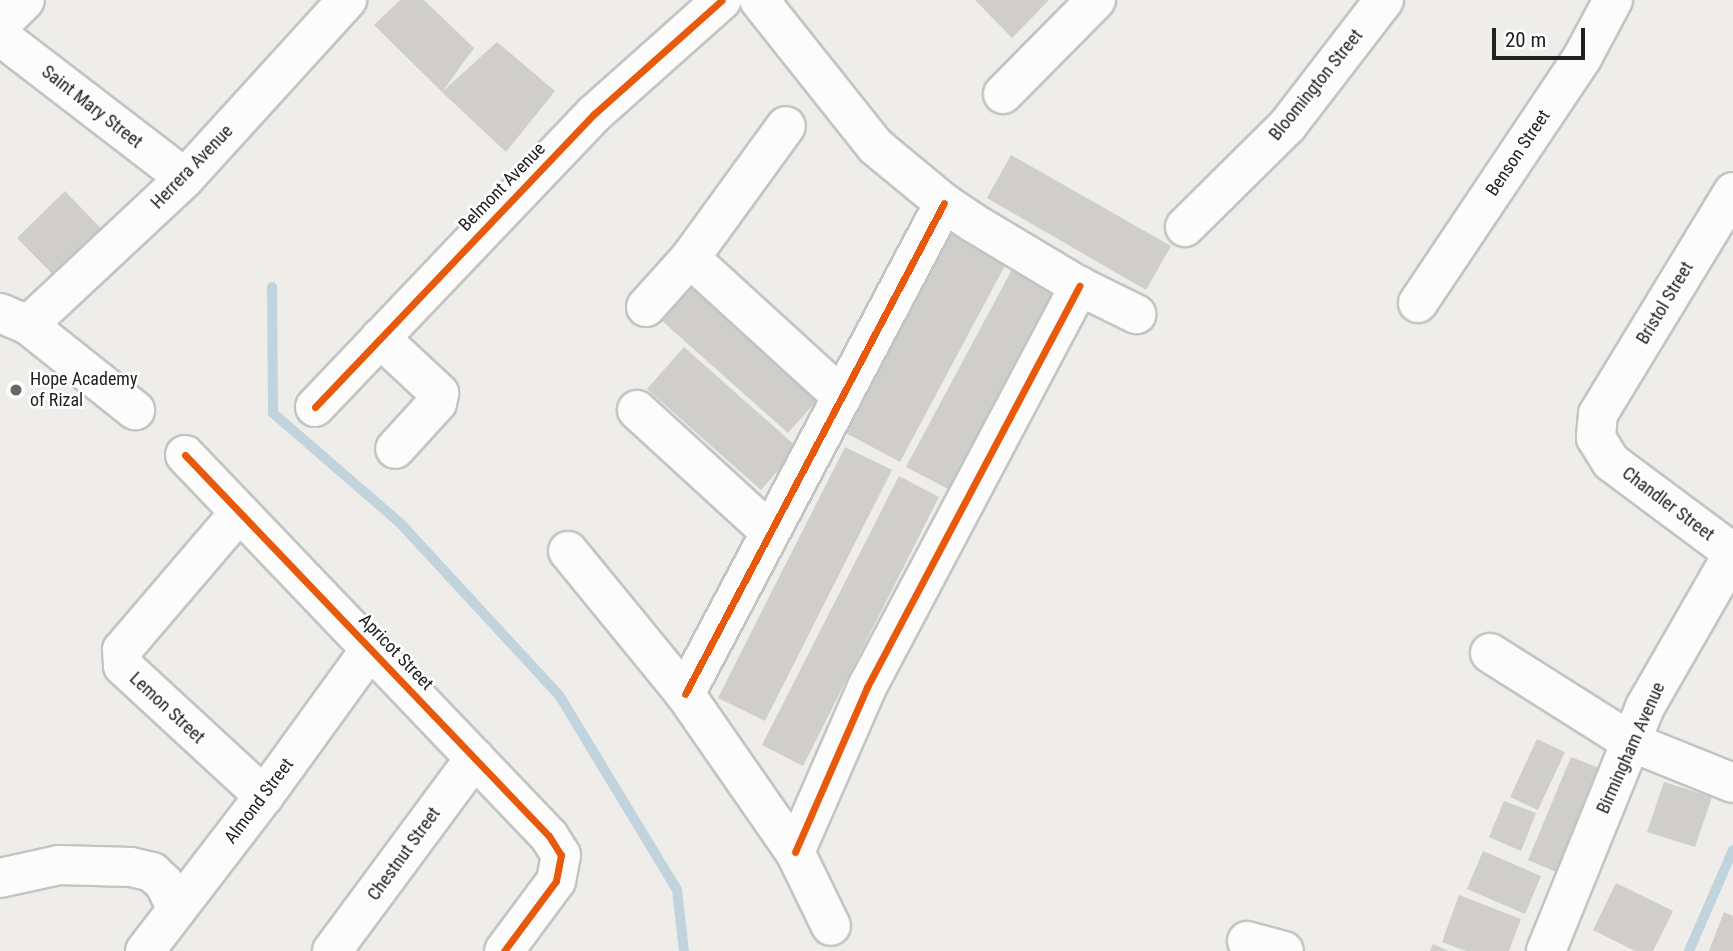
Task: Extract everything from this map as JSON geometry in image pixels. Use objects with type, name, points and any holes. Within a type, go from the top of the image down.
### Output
[{"type":"street","points":[[0,24],[25,0]]},
{"type":"street","name":"Herrera Avenue","points":[[14,319],[185,178],[347,0]]},
{"type":"street","name":"Belmont Avenue","points":[[315,407],[594,114],[722,0]]},
{"type":"street","points":[[759,0],[875,146],[944,204],[1079,286],[1136,314]]},
{"type":"street","points":[[1003,94],[1096,0]]},
{"type":"street","name":"Bloomington Street","points":[[1185,227],[1287,125],[1384,0]]},
{"type":"street","name":"Benson Street","points":[[1418,303],[1582,58],[1613,0]]},
{"type":"street","name":"Saint Mary Street","points":[[0,36],[185,178]]},
{"type":"street","points":[[646,307],[690,258],[786,126]]},
{"type":"street","name":"Bristol Street","points":[[1598,414],[1733,192]]},
{"type":"street","points":[[685,694],[944,204]]},
{"type":"street","points":[[690,258],[842,397]]},
{"type":"street","points":[[795,852],[867,687],[1079,286]]},
{"type":"street","points":[[14,319],[135,410]]},
{"type":"street","points":[[380,338],[439,393],[437,403],[395,449]]},
{"type":"street","points":[[637,410],[770,532]]},
{"type":"street","name":"Chandler Street","points":[[1598,414],[1596,438],[1611,462],[1733,554]]},
{"type":"street","name":"Apricot Street","points":[[185,455],[549,835],[561,855],[555,881],[504,951]]},
{"type":"street","name":"Lemon Street","points":[[239,513],[122,650],[123,666],[264,796]]},
{"type":"street","points":[[568,551],[685,694],[795,852],[831,926]]},
{"type":"street","name":"Birmingham Avenue","points":[[1546,951],[1645,707],[1733,554]]},
{"type":"street","name":"Almond Street","points":[[145,951],[264,796],[371,648]]},
{"type":"street","points":[[1490,653],[1631,742],[1733,783]]},
{"type":"street","name":"Chestnut Street","points":[[332,951],[475,758]]},
{"type":"street","points":[[0,878],[59,865],[131,867],[152,872],[164,883],[176,908]]},
{"type":"street","points":[[1247,941],[1284,951]]},
{"type":"building","points":[[400,0],[424,0],[474,48],[442,92],[374,25]]},
{"type":"building","points":[[975,0],[1049,0],[1012,38]]},
{"type":"building","points":[[497,42],[555,91],[506,152],[442,92]]},
{"type":"building","points":[[1011,155],[1171,246],[1146,290],[987,198]]},
{"type":"building","points":[[65,191],[108,236],[60,282],[17,238]]},
{"type":"building","points":[[953,228],[1009,258],[900,462],[844,432]]},
{"type":"building","points":[[1016,262],[1058,285],[948,489],[906,467]]},
{"type":"building","points":[[692,282],[821,396],[788,433],[660,319]]},
{"type":"building","points":[[684,347],[798,448],[761,490],[647,389]]},
{"type":"building","points":[[845,447],[892,470],[765,721],[718,698]]},
{"type":"building","points":[[899,476],[939,497],[803,766],[762,745]]},
{"type":"building","points":[[1537,739],[1565,752],[1538,810],[1510,797]]},
{"type":"building","points":[[1571,757],[1599,768],[1556,872],[1528,860]]},
{"type":"building","points":[[1664,782],[1712,797],[1695,847],[1647,832]]},
{"type":"building","points":[[1504,801],[1536,813],[1521,851],[1489,837]]},
{"type":"building","points":[[1483,851],[1541,876],[1525,914],[1467,889]]},
{"type":"building","points":[[1616,883],[1673,911],[1653,951],[1635,951],[1593,930]]},
{"type":"building","points":[[1459,895],[1521,919],[1509,951],[1466,951],[1442,942]]},
{"type":"building","points":[[1724,912],[1733,916],[1733,951],[1709,951]]},
{"type":"building","points":[[1433,944],[1449,951],[1430,951]]},
{"type":"waterway","points":[[272,287],[273,413],[401,524],[559,695],[677,890],[684,951]]},
{"type":"waterway","points":[[1689,951],[1733,850]]},
{"type":"cycle path","points":[[315,407],[594,114],[722,0]]},
{"type":"cycle path","points":[[685,694],[944,203]]},
{"type":"cycle path","points":[[795,852],[867,687],[1079,286]]},
{"type":"cycle path","points":[[185,455],[549,836],[561,855],[556,881],[504,951]]},
{"type":"place","name":"Hope Academy of Rizal","points":[[16,390]]}]
